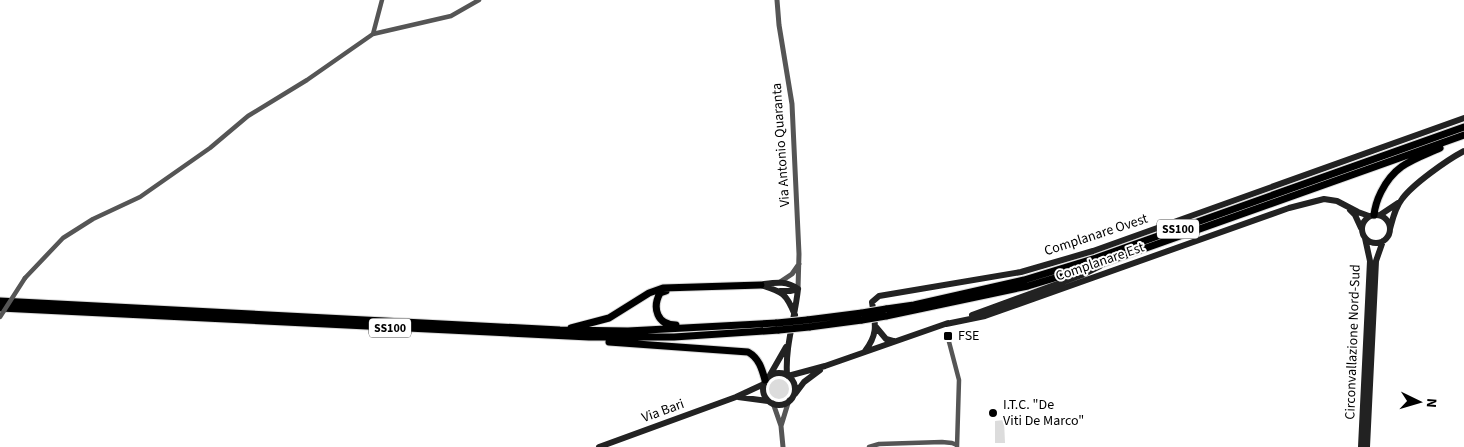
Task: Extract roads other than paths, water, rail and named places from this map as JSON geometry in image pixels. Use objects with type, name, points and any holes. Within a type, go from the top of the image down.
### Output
[{"type":"highway","name":"SS100","points":[[886,312],[1024,280],[1096,258],[1464,127]]},
{"type":"highway","name":"SS100","points":[[1375,215],[1376,202],[1398,168],[1464,136]]},
{"type":"highway","name":"SS100","points":[[0,301],[560,330],[628,331],[808,324],[1028,286],[1110,261],[1464,136]]},
{"type":"highway","name":"SS100","points":[[560,330],[609,318],[649,293],[663,288],[761,285]]},
{"type":"highway","name":"SS100","points":[[682,287],[660,293],[656,300],[656,310],[659,318],[670,325],[724,327]]},
{"type":"highway","name":"SS100","points":[[0,308],[511,334],[632,338],[724,334],[778,326]]},
{"type":"highway","name":"SS100","points":[[511,334],[561,339],[742,350],[754,355],[759,361],[766,380]]},
{"type":"main road","name":"Complanare Ovest","points":[[876,328],[872,302],[879,296],[1021,272],[1093,251],[1464,118]]},
{"type":"main road","points":[[1361,228],[1364,221],[1389,210],[1424,179],[1452,157],[1464,151]]},
{"type":"main road","name":"Complanare Est","points":[[946,324],[985,316],[1289,208],[1324,199],[1337,201],[1347,207],[1375,215]]},
{"type":"main road","points":[[1347,207],[1355,215],[1364,238],[1371,242],[1382,241],[1388,236],[1394,213],[1402,199]]},
{"type":"main road","points":[[1375,215],[1387,220],[1390,228]]},
{"type":"main road","name":"Circonvallazione Nord-Sud","points":[[1361,447],[1370,261],[1364,238]]},
{"type":"main road","name":"Circonvallazione Nord-Sud","points":[[1367,447],[1376,261],[1382,241]]},
{"type":"main road","points":[[787,376],[825,366],[946,324],[1082,275],[1110,261]]},
{"type":"main road","points":[[761,285],[780,282],[790,283],[798,289]]},
{"type":"main road","points":[[761,285],[780,290],[790,291],[798,289]]},
{"type":"main road","points":[[787,376],[788,344],[795,315],[798,289]]},
{"type":"main road","points":[[780,290],[795,315]]},
{"type":"main road","points":[[876,328],[886,339],[893,341]]},
{"type":"main road","points":[[865,351],[875,336],[876,328]]},
{"type":"main road","points":[[770,402],[764,395],[766,380],[788,344]]},
{"type":"main road","points":[[736,397],[784,404],[804,382],[825,366]]},
{"type":"main road","points":[[766,380],[775,374],[782,373],[787,376],[794,385],[794,392],[790,399]]},
{"type":"main road","name":"Via Bari","points":[[599,447],[736,397],[766,380]]},
{"type":"street","points":[[373,34],[382,0]]},
{"type":"street","points":[[0,317],[25,278],[63,238],[93,219],[140,197],[210,148],[248,116],[307,80],[373,34],[451,16],[479,0]]},
{"type":"street","name":"Via Antonio Quaranta","points":[[777,0],[779,25],[792,104],[799,263],[798,289]]},
{"type":"street","points":[[780,282],[792,274],[799,263]]},
{"type":"street","points":[[869,447],[879,444],[942,442],[952,443],[957,446],[959,380],[948,338]]},
{"type":"street","points":[[781,426],[790,399]]},
{"type":"street","points":[[770,402],[781,426],[783,447]]},
{"type":"place","name":"FSE","points":[[948,336]]},
{"type":"place","name":"I.T.C. \"De Viti De Marco\"","points":[[993,413]]}]
